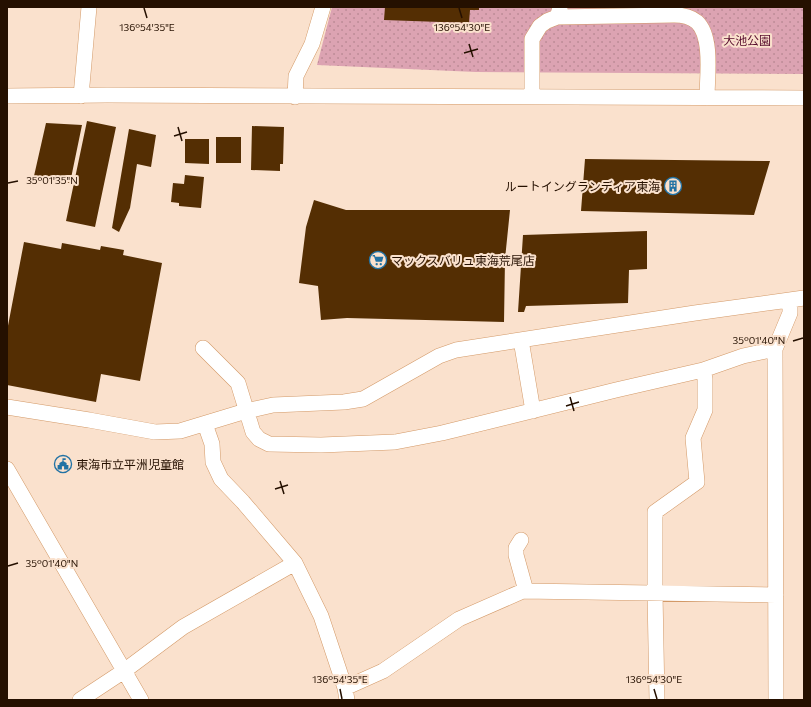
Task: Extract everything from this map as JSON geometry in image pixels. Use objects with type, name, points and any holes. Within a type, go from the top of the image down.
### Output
[{"type":"street","points":[[81,96],[89,7]]},
{"type":"street","points":[[295,97],[296,76],[312,44],[323,7]]},
{"type":"street","points":[[532,97],[532,39],[540,26],[559,12],[674,15],[692,18],[705,33],[708,53],[707,98]]},
{"type":"street","points":[[7,96],[804,98]]},
{"type":"street","points":[[7,407],[155,432],[180,431],[246,411],[273,405],[344,402],[363,399],[439,356],[456,350],[695,313],[797,299]]},
{"type":"street","points":[[776,700],[775,350],[797,299]]},
{"type":"street","points":[[521,340],[533,411]]},
{"type":"street","points":[[203,348],[238,383],[253,432],[259,439],[269,444],[321,445],[394,442],[442,433],[703,370],[742,356],[775,350]]},
{"type":"street","points":[[657,700],[655,512],[697,482],[693,438],[705,410],[705,379],[703,370]]},
{"type":"street","points":[[205,424],[212,444],[213,462],[221,479],[244,502],[295,563],[320,616],[346,694],[383,671],[459,618],[523,591],[776,595]]},
{"type":"street","points":[[7,469],[141,700]]},
{"type":"street","points":[[521,540],[516,548],[516,555],[526,591]]},
{"type":"street","points":[[80,700],[124,671],[183,627],[295,563]]},
{"type":"green space","name":"大池公園","points":[[332,7],[804,7],[804,74],[476,72],[317,65]]},
{"type":"building","points":[[385,7],[479,7],[479,10],[470,10],[469,23],[384,20]]},
{"type":"building","points":[[87,121],[116,127],[95,227],[66,221]]},
{"type":"building","points":[[46,123],[82,125],[70,183],[34,176]]},
{"type":"building","points":[[252,126],[284,127],[283,164],[280,164],[280,171],[251,170]]},
{"type":"building","points":[[129,129],[156,135],[151,167],[137,164],[130,208],[119,232],[112,228]]},
{"type":"building","points":[[216,137],[241,137],[241,163],[216,163]]},
{"type":"building","points":[[185,139],[209,139],[209,164],[185,163]]},
{"type":"building","name":"ルートイングランディア東海","points":[[585,159],[770,161],[754,215],[581,211]]},
{"type":"building","points":[[185,175],[204,177],[201,208],[179,206],[179,203],[171,202],[173,183],[184,184]]},
{"type":"building","points":[[314,200],[346,210],[510,210],[505,259],[504,322],[347,318],[321,320],[318,286],[299,283],[306,227]]},
{"type":"building","points":[[647,231],[647,269],[629,270],[628,303],[526,306],[524,312],[518,312],[523,235]]},
{"type":"building","points":[[24,242],[61,249],[62,243],[100,250],[101,246],[124,250],[123,255],[162,263],[140,381],[101,374],[96,402],[7,385],[7,331]]},
{"type":"place","name":"ルートイングランディア東海","points":[[673,186]]},
{"type":"place","name":"マックスバリュ東海荒尾店","points":[[378,260]]},
{"type":"place","name":"東海市立平洲児童館","points":[[63,464]]}]
